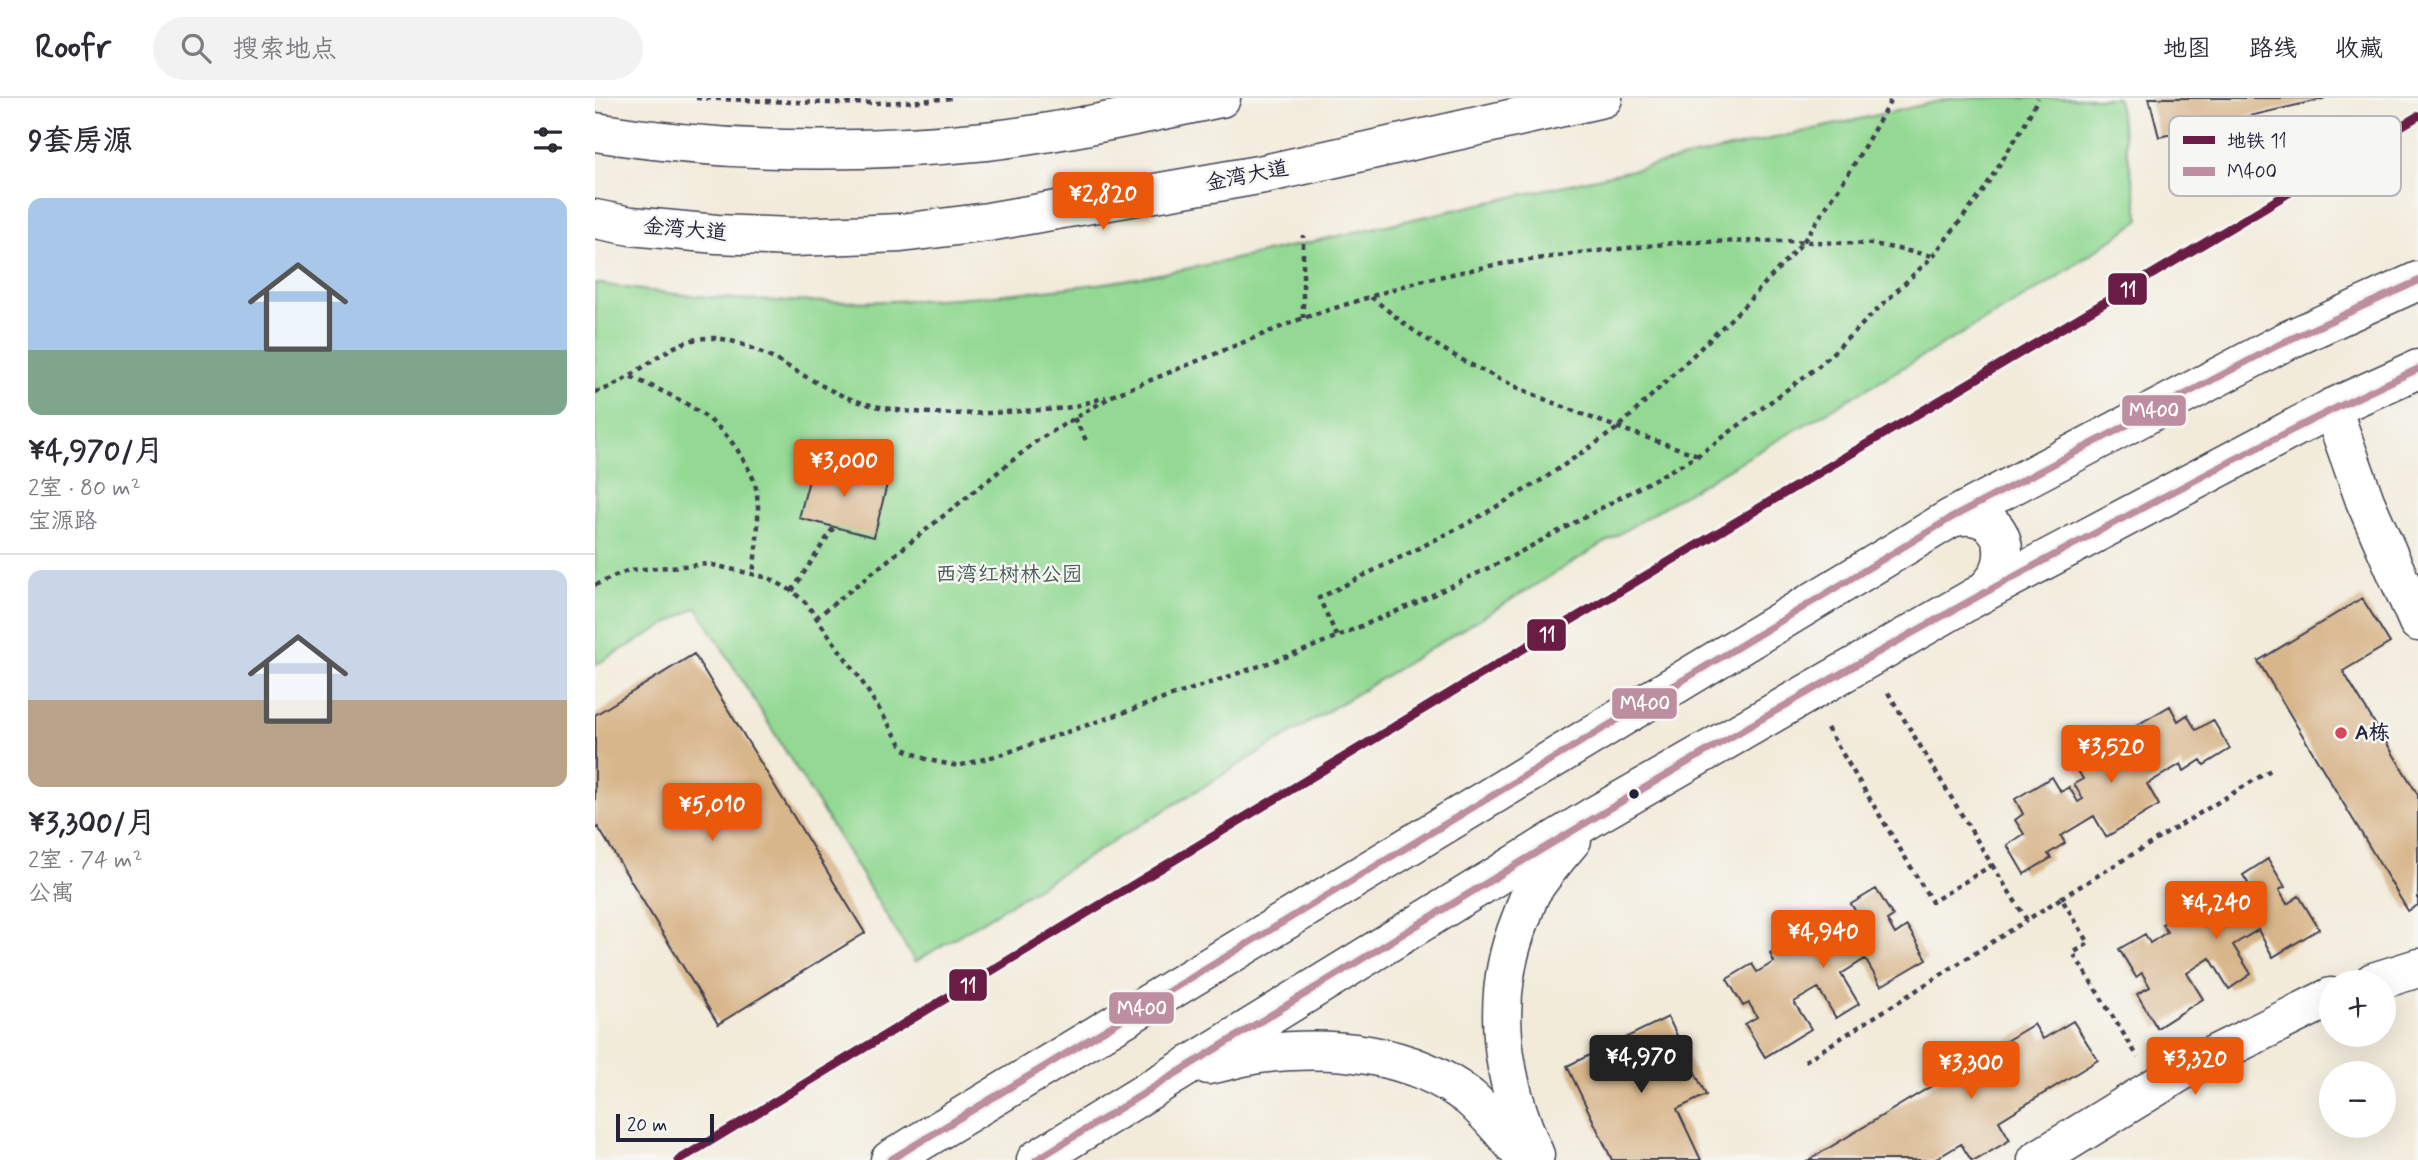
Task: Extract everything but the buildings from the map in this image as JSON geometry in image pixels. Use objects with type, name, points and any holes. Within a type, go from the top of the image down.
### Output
[{"type":"main road","points":[[595,132],[649,141],[728,147],[801,150],[880,148],[987,141],[1107,122],[1221,98]]},
{"type":"main road","name":"金湾大道","points":[[595,219],[631,226],[717,234],[793,237],[901,233],[988,222],[1264,174],[1603,98]]},
{"type":"main road","points":[[890,1160],[1951,518],[2284,342],[2418,281]]},
{"type":"main road","points":[[1036,1160],[1594,816],[1977,596],[2332,408],[2418,369]]},
{"type":"main road","points":[[2332,408],[2365,501],[2418,622]]},
{"type":"main road","points":[[1951,518],[1963,514],[1978,517],[1990,524],[1999,535],[2004,548],[2004,563],[1991,587],[1977,596]]},
{"type":"main road","points":[[1537,1160],[1518,1118],[1504,1060],[1501,1006],[1505,970],[1531,892],[1594,816]]},
{"type":"main road","points":[[2396,975],[2418,968]]},
{"type":"main road","points":[[2037,1160],[2185,1069],[2319,1003]]},
{"type":"main road","points":[[1182,1071],[1259,1054],[1314,1051],[1357,1054],[1398,1061],[1436,1076],[1469,1098],[1527,1160]]},
{"type":"path","points":[[696,98],[922,102],[951,98]]},
{"type":"path","points":[[595,585],[629,570],[709,564],[769,578],[805,602],[859,677],[904,749],[927,761],[958,766],[1003,754],[1287,657],[1416,603],[1511,557],[1699,455],[1820,365],[1933,256],[1981,194],[2023,128],[2038,98]]},
{"type":"path","points":[[1337,636],[1319,598],[1467,524],[1545,478],[1618,428],[1743,307],[1803,242],[1850,171],[1891,100]]},
{"type":"path","points":[[1303,235],[1303,318]]},
{"type":"path","points":[[595,391],[630,377],[684,341],[713,338],[742,344],[843,396],[884,407],[929,414],[988,414],[1065,408],[1114,395],[1303,318],[1420,281],[1494,265],[1579,253],[1685,243],[1873,244],[1933,256]]},
{"type":"path","points":[[1371,297],[1413,329],[1455,355],[1511,384],[1618,428],[1699,455]]},
{"type":"path","points":[[630,377],[672,395],[714,421],[738,448],[757,486],[753,575]]},
{"type":"path","points":[[816,618],[1038,440],[1114,395]]},
{"type":"path","points":[[1074,418],[1087,442]]},
{"type":"path","points":[[792,592],[834,527]]},
{"type":"path","points":[[1887,691],[2027,920]]},
{"type":"path","points":[[1827,728],[1931,902],[1993,865]]},
{"type":"path","points":[[1805,1061],[2061,898],[2274,768]]},
{"type":"path","points":[[2061,898],[2089,943],[2073,953],[2142,1063]]},
{"type":"green space","name":"西湾红树林公园","points":[[1953,98],[2117,98],[2140,220],[2047,284],[1680,497],[915,962],[697,607],[595,665],[595,283],[719,298],[846,302],[972,297],[1097,284],[1217,263]]},
{"type":"metro line","name":"11","points":[[2401,126],[2418,116]]},
{"type":"metro line","name":"11","points":[[679,1160],[1531,644],[2284,196]]},
{"type":"transit line","name":"M400","points":[[890,1160],[1951,518],[2284,342],[2418,281]]},
{"type":"transit line","name":"M400","points":[[1036,1160],[1562,837],[1827,681],[2097,532],[2296,428],[2418,369]]},
{"type":"place","name":"A栋","points":[[2341,733]]}]
